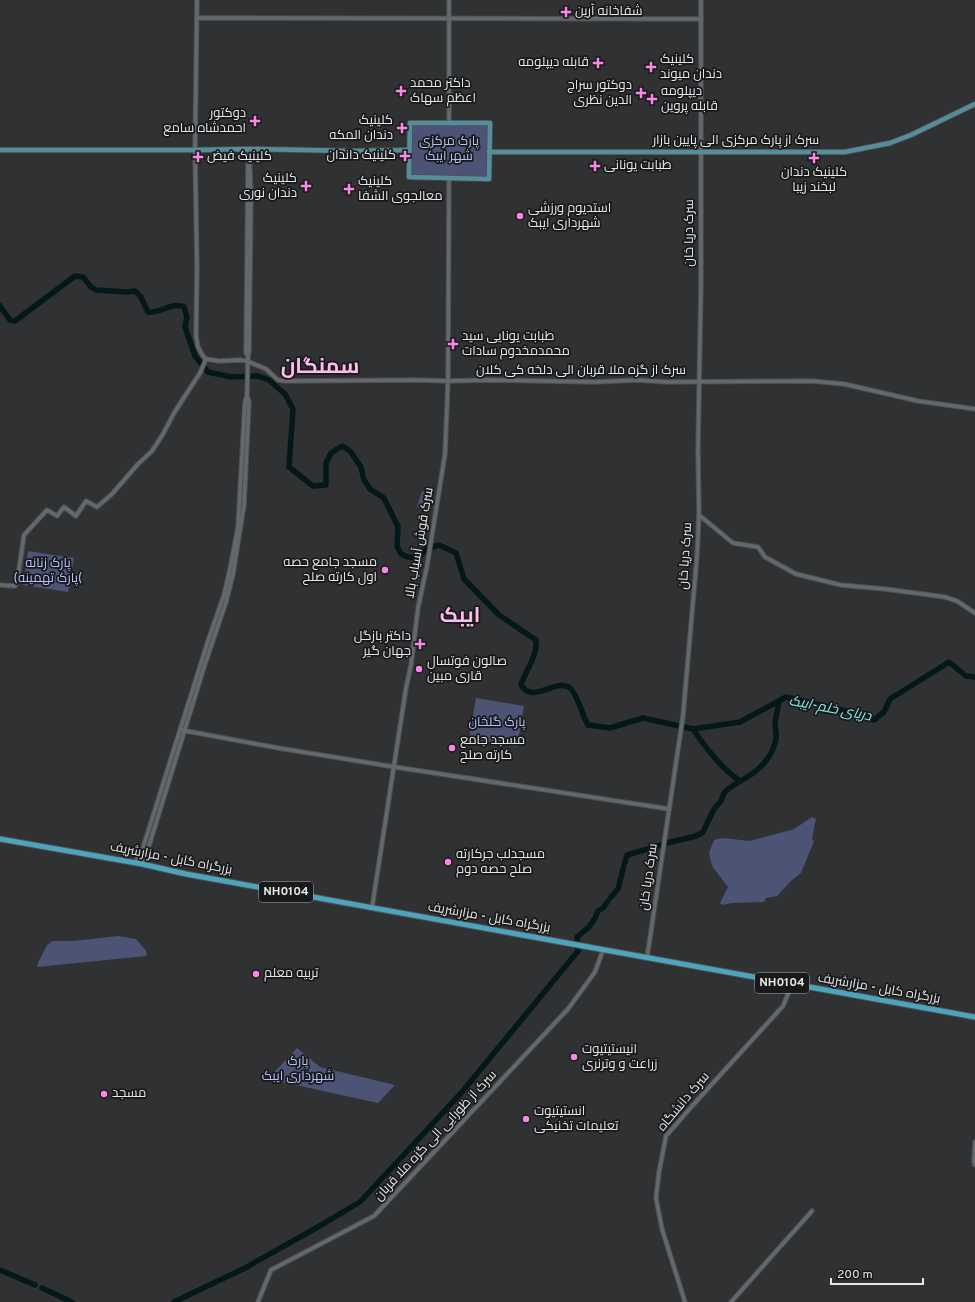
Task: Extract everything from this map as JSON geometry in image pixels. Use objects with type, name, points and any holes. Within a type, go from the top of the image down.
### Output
[{"type":"highway","name":"بزرگراه کابل - مزارشریف","points":[[0,839],[792,985],[975,1017]]},
{"type":"main road","name":"سرک از پارک مرکزی الی پایین بازار","points":[[489,152],[846,152],[890,143],[911,135],[975,104]]},
{"type":"main road","points":[[410,123],[449,123],[490,123],[489,179],[409,177],[410,123]]},
{"type":"main road","points":[[0,150],[409,150]]},
{"type":"street","points":[[0,585],[15,586],[17,583],[24,535],[47,510],[57,516],[64,507],[76,516],[86,501],[97,507],[112,494],[138,464],[152,451],[206,361],[198,347],[196,336],[197,267],[195,150],[197,0]]},
{"type":"street","points":[[449,0],[449,123]]},
{"type":"street","name":"سرک دریا خان","points":[[647,958],[683,716],[697,556],[699,515],[698,381],[700,285],[701,0]]},
{"type":"street","points":[[197,18],[701,20]]},
{"type":"street","points":[[183,730],[144,862],[140,864],[137,859],[142,850],[226,602],[233,574],[244,505],[249,402],[247,396],[248,355],[246,353],[249,149]]},
{"type":"street","name":"سرک قوش آسیاب بالا","points":[[372,908],[406,688],[411,665],[418,608],[431,542],[445,454],[448,381],[449,178]]},
{"type":"street","name":"سرک از گزه ملا قربان الی دلخه کی کلان","points":[[206,361],[240,360],[266,369],[278,380],[285,381],[812,381],[844,384],[918,401],[975,409]]},
{"type":"street","points":[[699,515],[733,543],[758,547],[765,557],[796,574],[841,585],[945,597],[957,601],[975,613]]},
{"type":"street","points":[[183,730],[395,767],[669,809]]},
{"type":"street","points":[[127,862],[140,855]]},
{"type":"street","points":[[145,858],[146,861],[154,867]]},
{"type":"street","name":"سرک از ظورایی الی گزه ملا قربان","points":[[258,1302],[271,1270],[374,1216],[568,1009],[595,972],[603,950]]},
{"type":"street","name":"سرک دانشگاه","points":[[685,1302],[662,1229],[656,1198],[658,1172],[666,1136],[783,1006],[792,985]]},
{"type":"street","points":[[975,1142],[975,1165]]},
{"type":"street","points":[[731,1302],[812,1211]]},
{"type":"green space","name":"پارک مرکزی شهر ایبک","points":[[411,124],[487,124],[487,176],[410,176]]},
{"type":"green space","points":[[422,491],[433,495],[427,511],[417,507]]},
{"type":"green space","name":"پارک زنانه (پارک تهمینه(","points":[[28,551],[74,558],[68,592],[23,585]]},
{"type":"green space","name":"پارک گلخان","points":[[476,698],[524,706],[517,747],[469,739]]},
{"type":"green space","points":[[812,817],[816,819],[812,839],[814,841],[801,873],[777,896],[766,898],[764,902],[732,903],[722,905],[720,903],[728,887],[712,866],[709,853],[714,840],[722,838],[750,841],[794,829]]},
{"type":"green space","points":[[118,936],[136,939],[147,952],[146,956],[37,967],[47,945],[53,941],[73,941]]},
{"type":"green space","name":"پارک شهرداری ایبک","points":[[297,1048],[320,1067],[395,1085],[378,1103],[268,1079]]},
{"type":"waterway","name":"دریای خلم-ایبک","points":[[0,306],[10,320],[15,321],[75,276],[83,277],[91,287],[96,290],[127,292],[135,291],[141,297],[148,312],[157,311],[171,306],[184,307],[187,317],[185,327],[195,356],[208,372],[231,377],[258,376],[269,380],[285,394],[293,409],[289,467],[313,486],[326,485],[326,463],[331,453],[342,446],[350,451],[361,467],[364,480],[370,489],[384,498],[398,527],[397,546],[401,554],[408,557],[419,558],[426,549],[439,545],[456,553],[464,579],[499,615],[536,640],[533,657],[521,684],[525,690],[537,692],[558,686],[570,688],[575,695],[588,725],[610,728],[643,718],[693,729],[740,722],[786,697],[863,715],[874,720],[884,712],[890,699],[949,662],[966,676],[975,677]]},
{"type":"waterway","points":[[693,729],[714,757],[740,781],[758,769],[768,759],[771,753],[776,739],[775,723],[779,701]]},
{"type":"waterway","points":[[667,843],[696,836],[703,832],[714,809],[721,801],[724,793],[740,781]]},
{"type":"waterway","points":[[624,865],[627,855],[661,845]]},
{"type":"waterway","points":[[611,897],[618,889],[623,869]]},
{"type":"waterway","points":[[174,1302],[245,1268],[360,1202],[462,1092],[578,951],[577,937],[589,927],[598,911],[603,908],[608,901]]},
{"type":"waterway","points":[[0,1270],[35,1285]]},
{"type":"waterway","points":[[42,1288],[72,1302]]},
{"type":"place","name":"شفاخانه آرین","points":[[566,12]]},
{"type":"place","name":"قابله دیپلومه","points":[[598,63]]},
{"type":"place","name":"کلینیک دندان میوند","points":[[651,67]]},
{"type":"place","name":"داکتر محمد اعظم سهاک","points":[[401,91]]},
{"type":"place","name":"دوکتور سراج الدین نظری","points":[[641,93]]},
{"type":"place","name":"دیپلومه قابله پروین","points":[[652,99]]},
{"type":"place","name":"دوکتور احمدشاه سامع","points":[[255,121]]},
{"type":"place","name":"کلینیک دندان المکه","points":[[402,128]]},
{"type":"place","name":"کلینیک داندان","points":[[405,156]]},
{"type":"place","name":"کلینیک فیض","points":[[198,157]]},
{"type":"place","name":"کلینیک دندان لبخند زیبا","points":[[814,158]]},
{"type":"place","name":"طبابت یونانی","points":[[595,166]]},
{"type":"place","name":"کلینیک دندان نوری","points":[[306,186]]},
{"type":"place","name":"کلینیک معالجوی الشفا","points":[[349,189]]},
{"type":"place","name":"استدیوم ورزشی شهرداری ایبک","points":[[520,216]]},
{"type":"place","name":"طبابت یونایی سید محمدمخدوم سادات","points":[[453,344]]},
{"type":"place","name":"مسجد جامع حصه اول کارته صلح","points":[[385,570]]},
{"type":"place","name":"داکتر بازگل جهان گیر","points":[[420,644]]},
{"type":"place","name":"صالون فوتسال قاری مبین","points":[[419,669]]},
{"type":"place","name":"مسجد جامع کارته صلح","points":[[452,748]]},
{"type":"place","name":"مسجدلب جرکارته صلح حصه دوم","points":[[448,862]]},
{"type":"place","name":"تربیه معلم","points":[[256,974]]},
{"type":"place","name":"انیستیتیوت زراعت و وترنری","points":[[574,1057]]},
{"type":"place","name":"مسجد","points":[[104,1094]]},
{"type":"place","name":"انستیتیوت تعلیمات تخنیکی","points":[[526,1119]]},
{"type":"district","name":"سمنگان","points":[[320,367]]},
{"type":"district","name":"ایبک","points":[[460,616]]}]
